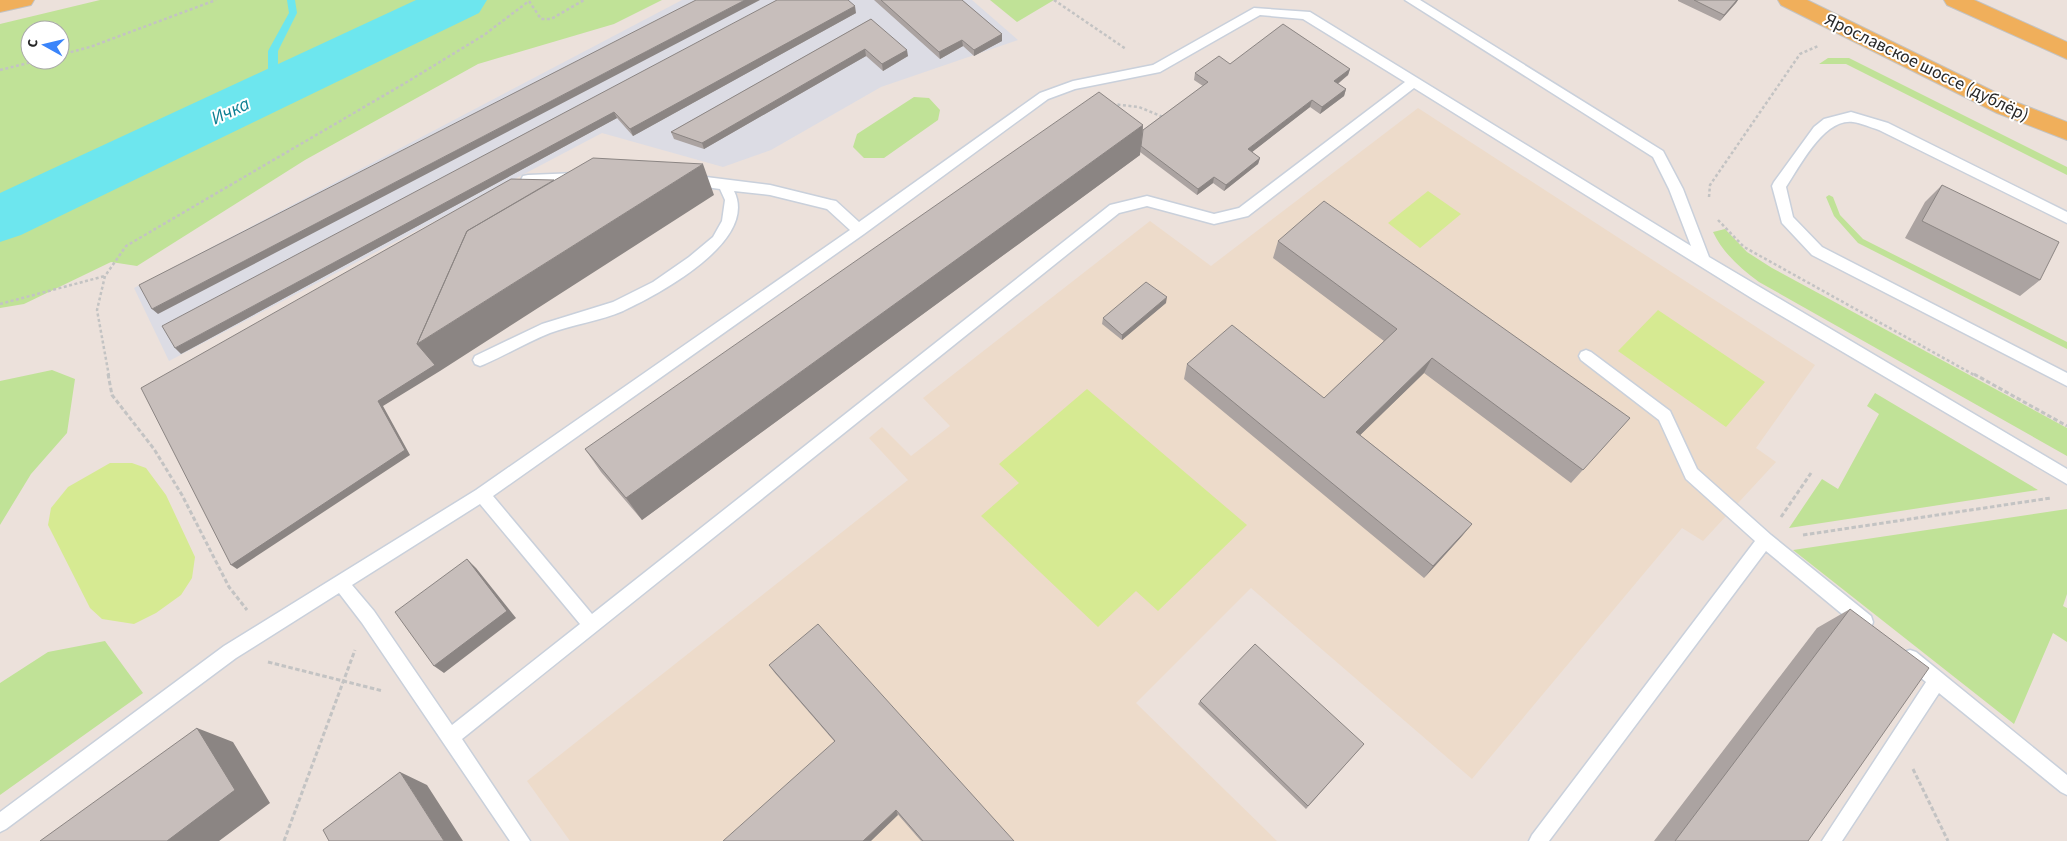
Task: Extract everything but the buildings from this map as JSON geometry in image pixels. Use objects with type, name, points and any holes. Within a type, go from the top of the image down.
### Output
[{"type":"main road","points":[[0,5],[23,0]]},
{"type":"main road","name":"Ярославское шоссе (дублёр)","points":[[1789,0],[2005,107],[2067,131]]},
{"type":"main road","points":[[1955,0],[2067,51]]},
{"type":"lane","points":[[1411,0],[1658,154],[1676,189],[1703,261]]},
{"type":"lane","points":[[0,823],[230,652],[482,495],[859,230],[1044,96],[1072,84],[1156,69],[1258,11],[1306,15],[1703,261],[2067,477]]},
{"type":"lane","points":[[449,738],[1115,209],[1147,201],[1214,219],[1244,212],[1415,81]]},
{"type":"lane","points":[[2067,218],[1883,126],[1851,117],[1828,122],[1819,130],[1779,186],[1788,219],[1817,251],[2067,380]]},
{"type":"lane","points":[[528,180],[595,177]]},
{"type":"lane","points":[[678,179],[770,190],[831,205],[859,230]]},
{"type":"lane","points":[[480,360],[547,328],[616,307],[658,286],[694,261],[718,241],[729,221],[732,200],[724,184]]},
{"type":"lane","points":[[1586,356],[1665,416],[1691,474],[1765,540],[1877,632]]},
{"type":"lane","points":[[482,495],[591,625]]},
{"type":"lane","points":[[1538,841],[1765,540]]},
{"type":"lane","points":[[341,583],[368,617],[520,841]]},
{"type":"lane","points":[[1900,650],[2067,786]]},
{"type":"lane","points":[[1831,841],[1937,681]]},
{"type":"path","points":[[70,52],[90,47],[216,0]]},
{"type":"path","points":[[263,630],[229,587],[182,496],[154,449],[112,395],[97,310],[105,276],[126,246],[407,82],[484,35],[529,1],[542,19],[551,19],[584,0]]},
{"type":"path","points":[[1054,0],[1156,69]]},
{"type":"path","points":[[1708,205],[1710,184],[1800,54],[1816,46],[1824,46]]},
{"type":"path","points":[[0,70],[20,65]]},
{"type":"path","points":[[1106,104],[1129,105],[1151,110],[1166,119]]},
{"type":"path","points":[[1717,218],[1744,247],[2067,426]]},
{"type":"path","points":[[0,304],[105,276]]},
{"type":"path","points":[[1765,540],[1811,473]]},
{"type":"path","points":[[1765,540],[2057,497]]},
{"type":"path","points":[[284,841],[368,617]]},
{"type":"path","points":[[230,652],[425,702]]},
{"type":"path","points":[[1898,739],[1948,841]]},
{"type":"shaded area","points":[[682,0],[972,0],[1018,40],[881,87],[771,150],[723,167],[602,133],[169,361],[134,288]]},
{"type":"shaded area","points":[[1418,108],[1815,365],[1756,448],[1776,462],[1703,541],[1682,528],[1472,779],[1251,588],[1136,703],[1277,841],[570,841],[527,781],[908,480],[869,438],[882,427],[911,456],[950,426],[923,398],[1150,221],[1211,266]]},
{"type":"green space","points":[[100,0],[662,0],[614,24],[478,64],[305,160],[137,266],[111,262],[24,304],[0,308],[0,24]]},
{"type":"green space","points":[[990,0],[1054,0],[1017,22]]},
{"type":"green space","points":[[1828,58],[1849,58],[2067,167],[2067,175],[1846,64],[1819,64]]},
{"type":"green space","points":[[914,97],[929,98],[940,110],[938,120],[884,158],[864,158],[853,147],[857,134]]},
{"type":"green space","points":[[1428,191],[1461,214],[1420,248],[1388,223]]},
{"type":"green space","points":[[1829,195],[1833,197],[1840,215],[1863,239],[2067,342],[2067,349],[1858,243],[1834,216],[1826,197]]},
{"type":"green space","points":[[1725,229],[1747,252],[1772,268],[2067,428],[2067,456],[1759,282],[1733,260],[1717,240],[1713,232]]},
{"type":"green space","points":[[1658,310],[1765,382],[1726,427],[1618,351]]},
{"type":"green space","points":[[52,370],[75,379],[67,433],[31,474],[0,525],[0,381]]},
{"type":"green space","points":[[1087,389],[1247,525],[1158,611],[1136,591],[1098,627],[981,516],[1019,483],[999,464]]},
{"type":"green space","points":[[1875,393],[2038,490],[1789,528],[1822,479],[1838,489],[1879,414],[1867,406]]},
{"type":"green space","points":[[110,463],[132,463],[146,468],[166,495],[195,557],[192,578],[181,595],[156,613],[134,624],[102,619],[90,608],[48,525],[51,508],[68,487]]},
{"type":"green space","points":[[2067,509],[2067,594],[2063,606],[2067,608],[2067,642],[2053,633],[2014,724],[1793,550]]},
{"type":"green space","points":[[105,641],[143,693],[0,795],[0,683],[48,652]]},
{"type":"waterway","points":[[287,84],[273,70],[273,51],[293,13],[291,0]]},
{"type":"waterway","name":"Ичка","points":[[0,219],[461,0]]}]
